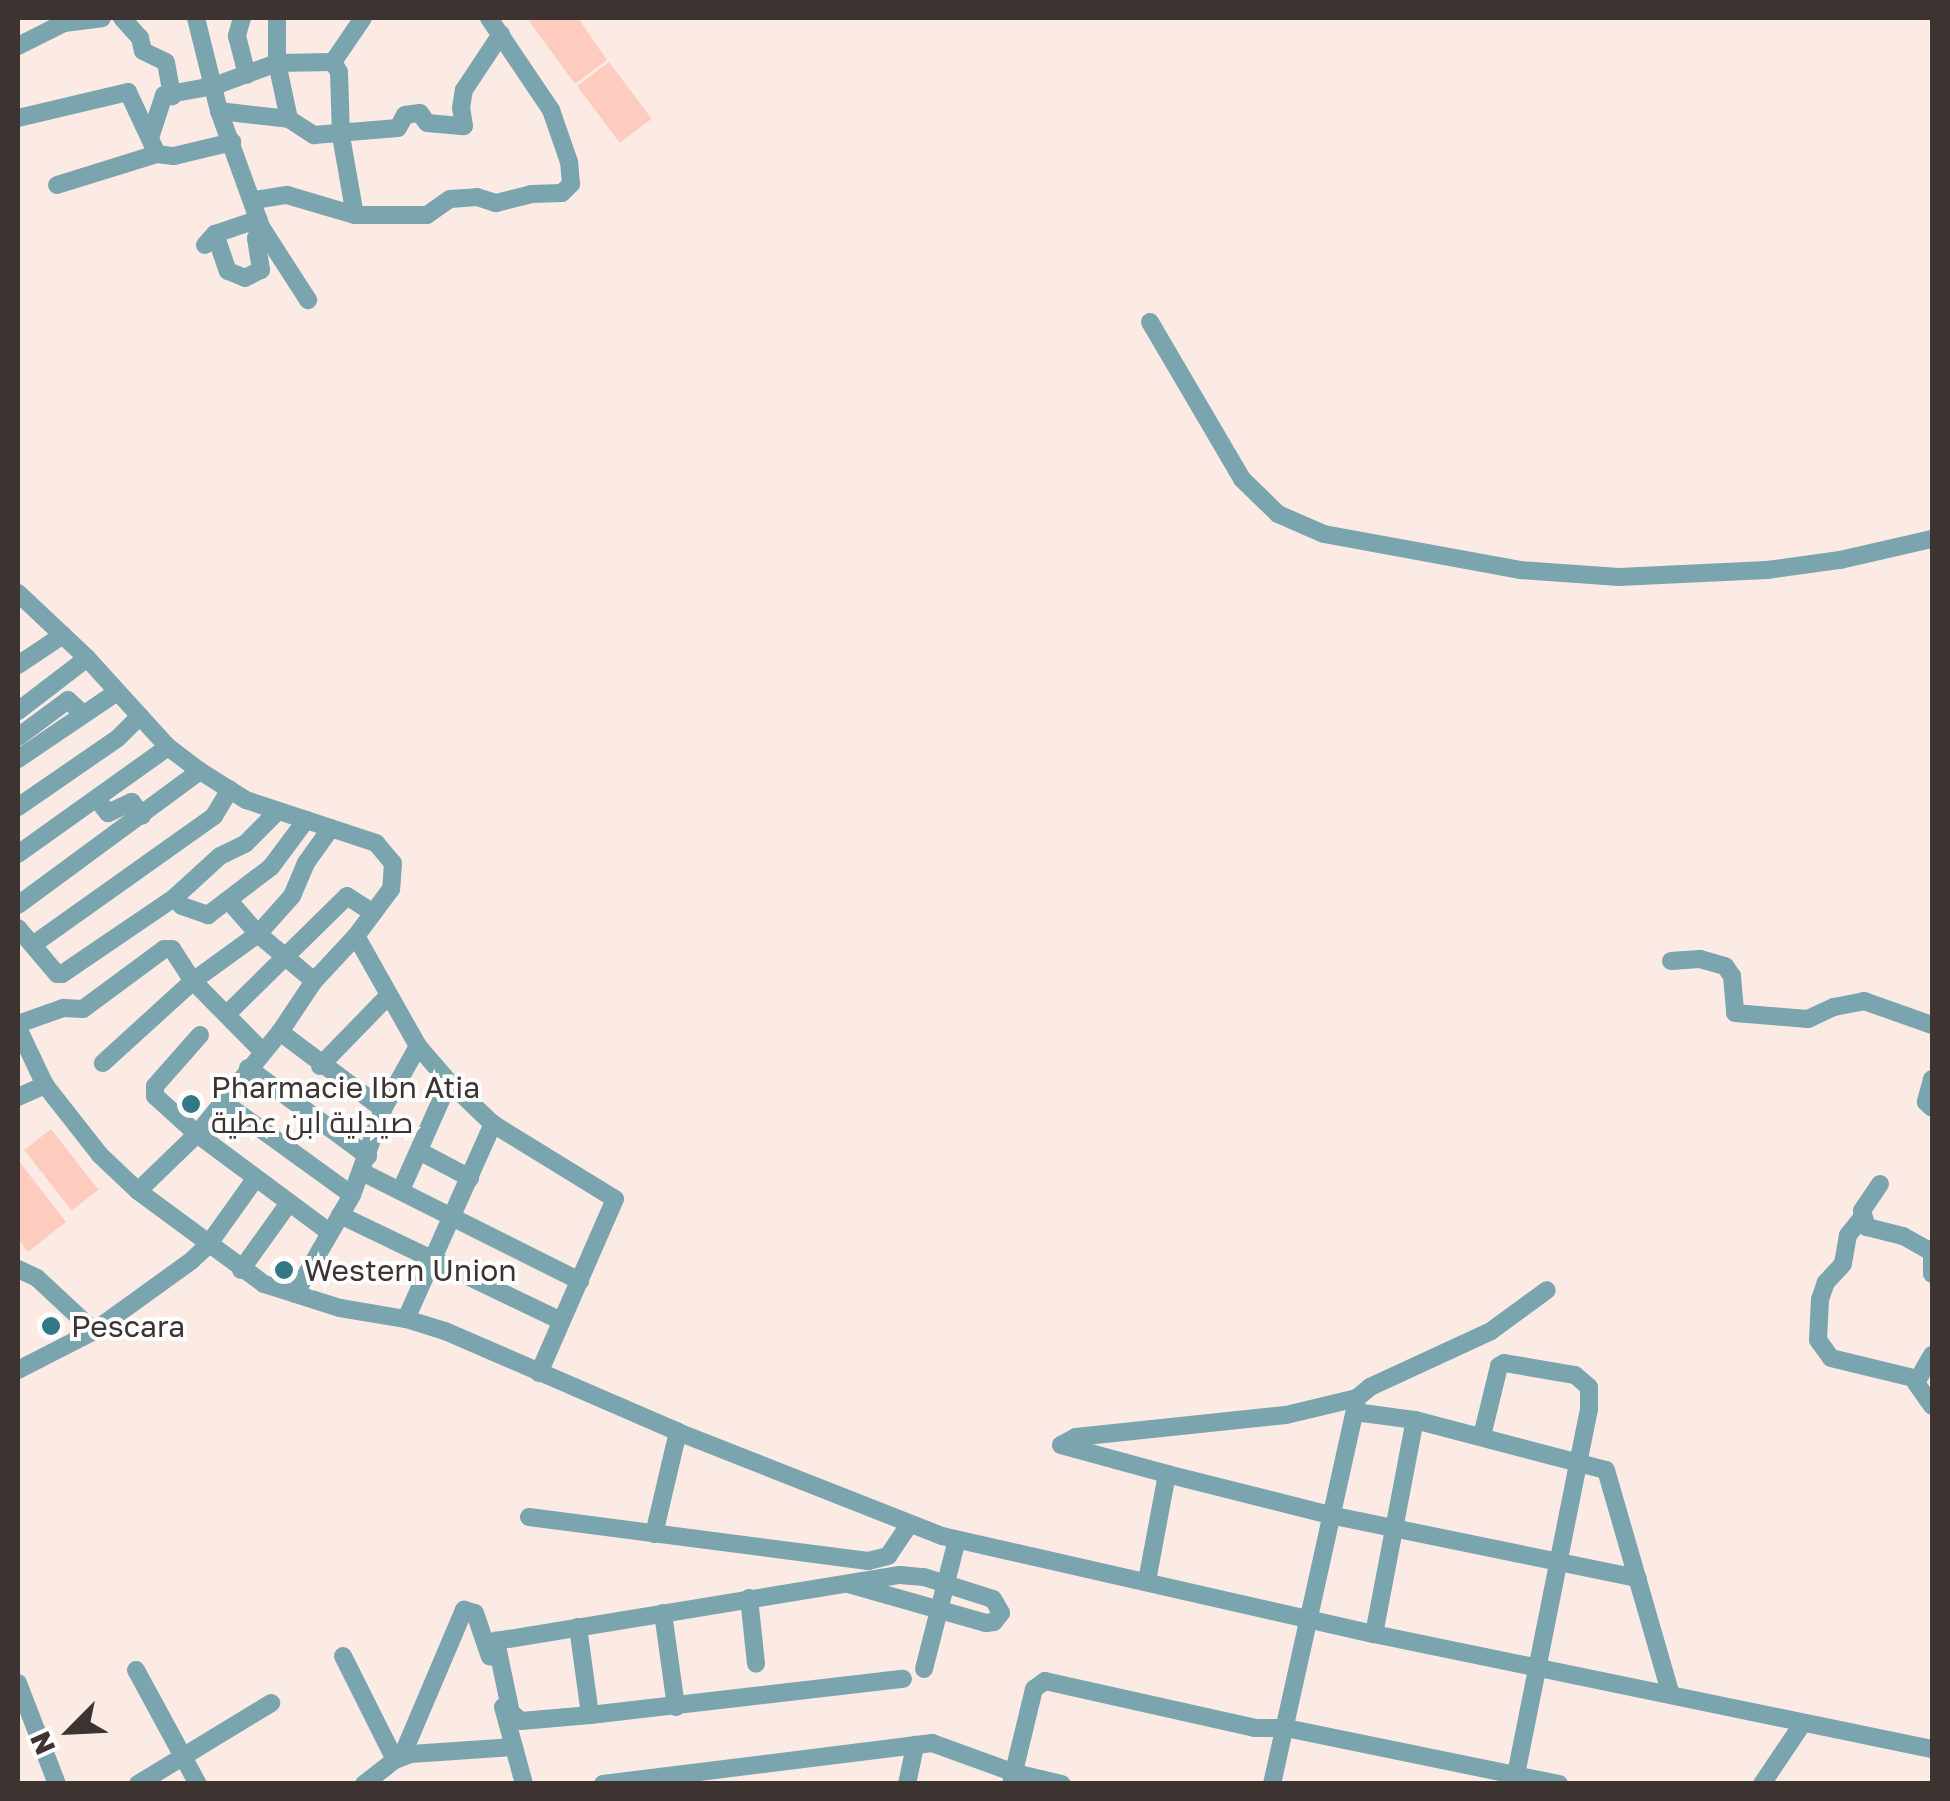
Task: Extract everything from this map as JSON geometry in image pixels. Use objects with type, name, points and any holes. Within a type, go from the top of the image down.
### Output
[{"type":"street","points":[[18,46],[63,20],[102,18]]},
{"type":"street","points":[[122,18],[140,38],[143,51],[166,62],[172,96]]},
{"type":"street","points":[[196,18],[219,110],[260,223],[308,300]]},
{"type":"street","points":[[242,18],[237,36],[247,75]]},
{"type":"street","points":[[277,18],[277,63],[289,119]]},
{"type":"street","points":[[355,215],[341,136],[342,96],[334,62],[362,18]]},
{"type":"street","points":[[254,200],[286,195],[355,215],[427,215],[450,199],[477,198],[496,203],[531,194],[562,194],[571,184],[569,162],[551,110],[489,18]]},
{"type":"street","points":[[219,110],[289,119],[314,136],[398,128],[406,115],[420,112],[427,123],[464,126],[464,90],[501,34]]},
{"type":"street","points":[[150,135],[156,128],[160,98],[214,86],[277,63],[334,62]]},
{"type":"street","points":[[18,118],[128,92],[157,154]]},
{"type":"street","points":[[57,185],[157,154],[174,156],[232,142]]},
{"type":"street","points":[[260,223],[256,238],[261,270],[245,278],[228,271],[210,239],[260,223]]},
{"type":"street","points":[[1150,322],[1242,479],[1278,514],[1324,534],[1520,570],[1619,577],[1766,570],[1843,560],[1932,539]]},
{"type":"street","points":[[18,593],[87,658],[168,746],[200,772],[276,812],[376,843],[393,863],[391,889],[374,914],[314,981],[280,1032],[197,1134],[138,1191]]},
{"type":"street","points":[[18,665],[62,635]]},
{"type":"street","points":[[18,711],[87,658]]},
{"type":"street","points":[[18,759],[117,692]]},
{"type":"street","points":[[18,737],[68,700],[83,714]]},
{"type":"street","points":[[18,808],[118,738],[140,716]]},
{"type":"street","points":[[18,854],[168,746]]},
{"type":"street","points":[[18,905],[200,772]]},
{"type":"street","points":[[34,944],[214,816],[230,790]]},
{"type":"street","points":[[97,799],[108,813],[132,802],[142,816]]},
{"type":"street","points":[[18,928],[51,968],[62,974],[174,898],[220,856],[245,844],[276,812]]},
{"type":"street","points":[[174,898],[203,916],[230,902],[271,866],[306,820]]},
{"type":"street","points":[[103,1063],[194,981],[258,934],[292,896],[298,877],[331,828]]},
{"type":"street","points":[[226,1014],[347,896],[374,914]]},
{"type":"street","points":[[230,902],[258,934],[314,981]]},
{"type":"street","points":[[356,936],[418,1046],[448,1082],[493,1124],[614,1196],[614,1204],[540,1373]]},
{"type":"street","points":[[262,1051],[194,981],[172,949],[164,948],[83,1009],[63,1008],[18,1026],[45,1084],[100,1155],[138,1191],[242,1270],[295,1294],[406,1319],[678,1432],[793,1474],[908,1526],[1374,1634],[1932,1750]]},
{"type":"street","points":[[1671,961],[1700,959],[1726,966],[1732,976],[1735,1013],[1808,1020],[1834,1007],[1864,1001],[1932,1025]]},
{"type":"street","points":[[320,1066],[388,996]]},
{"type":"street","points":[[280,1032],[383,1110]]},
{"type":"street","points":[[200,1035],[153,1091],[197,1134],[329,1232]]},
{"type":"street","points":[[295,1294],[352,1195],[383,1110],[418,1046]]},
{"type":"street","points":[[248,1068],[400,1190],[580,1281]]},
{"type":"street","points":[[1932,1079],[1926,1102],[1932,1108]]},
{"type":"street","points":[[400,1190],[448,1082]]},
{"type":"street","points":[[18,1097],[45,1084]]},
{"type":"street","points":[[222,1101],[352,1195]]},
{"type":"street","points":[[406,1319],[493,1124]]},
{"type":"street","points":[[419,1151],[470,1178]]},
{"type":"street","points":[[18,1370],[94,1330],[208,1245],[255,1179]]},
{"type":"street","points":[[1880,1184],[1848,1235],[1843,1264],[1826,1282],[1820,1299],[1818,1340],[1831,1358],[1917,1380],[1932,1406]]},
{"type":"street","points":[[242,1270],[288,1203]]},
{"type":"street","points":[[340,1216],[561,1320]]},
{"type":"street","points":[[1861,1219],[1878,1233],[1902,1236],[1931,1250],[1932,1274]]},
{"type":"street","points":[[18,1269],[37,1278],[94,1330]]},
{"type":"street","points":[[1272,1784],[1356,1405],[1370,1388],[1491,1330],[1547,1290]]},
{"type":"street","points":[[1917,1380],[1932,1355]]},
{"type":"street","points":[[1482,1436],[1499,1366],[1509,1362],[1575,1375],[1590,1390],[1515,1779]]},
{"type":"street","points":[[1638,1578],[1330,1514],[1064,1448],[1062,1443],[1076,1437],[1356,1405],[1600,1466],[1610,1474],[1670,1694]]},
{"type":"street","points":[[1374,1634],[1414,1420]]},
{"type":"street","points":[[654,1534],[678,1432]]},
{"type":"street","points":[[1148,1581],[1167,1474]]},
{"type":"street","points":[[529,1517],[868,1561],[888,1556],[908,1526]]},
{"type":"street","points":[[924,1669],[957,1540]]},
{"type":"street","points":[[848,1584],[939,1614],[986,1623],[994,1622],[1001,1613],[993,1599],[900,1575],[498,1639],[495,1647],[509,1711],[521,1721],[676,1707],[903,1679]]},
{"type":"street","points":[[749,1598],[756,1664]]},
{"type":"street","points":[[395,1767],[456,1623],[468,1609],[475,1613],[488,1650],[524,1784]]},
{"type":"street","points":[[663,1613],[676,1707]]},
{"type":"street","points":[[578,1627],[590,1714]]},
{"type":"street","points":[[343,1656],[395,1767]]},
{"type":"street","points":[[136,1670],[198,1784]]},
{"type":"street","points":[[1013,1778],[1034,1689],[1046,1681],[1255,1728],[1286,1728],[1515,1779],[1559,1784]]},
{"type":"street","points":[[18,1684],[57,1784]]},
{"type":"street","points":[[138,1784],[271,1703]]},
{"type":"street","points":[[1762,1784],[1803,1723]]},
{"type":"street","points":[[18,1744],[38,1736]]},
{"type":"street","points":[[602,1784],[932,1742],[1013,1778],[1062,1784]]},
{"type":"street","points":[[907,1784],[915,1745]]},
{"type":"street","points":[[364,1784],[395,1767],[514,1748]]},
{"type":"shaded area","points":[[578,18],[607,60],[575,84],[529,21]]},
{"type":"shaded area","points":[[609,62],[652,119],[620,143],[577,86]]},
{"type":"shaded area","points":[[51,1129],[98,1190],[72,1211],[24,1150]]},
{"type":"shaded area","points":[[18,1160],[66,1222],[28,1252],[18,1239]]},
{"type":"place","name":"Pharmacie Ibn Atia صيدلية ابن عطية","points":[[191,1104]]},
{"type":"place","name":"Western Union","points":[[284,1270]]},
{"type":"place","name":"Pescara","points":[[51,1326]]}]
